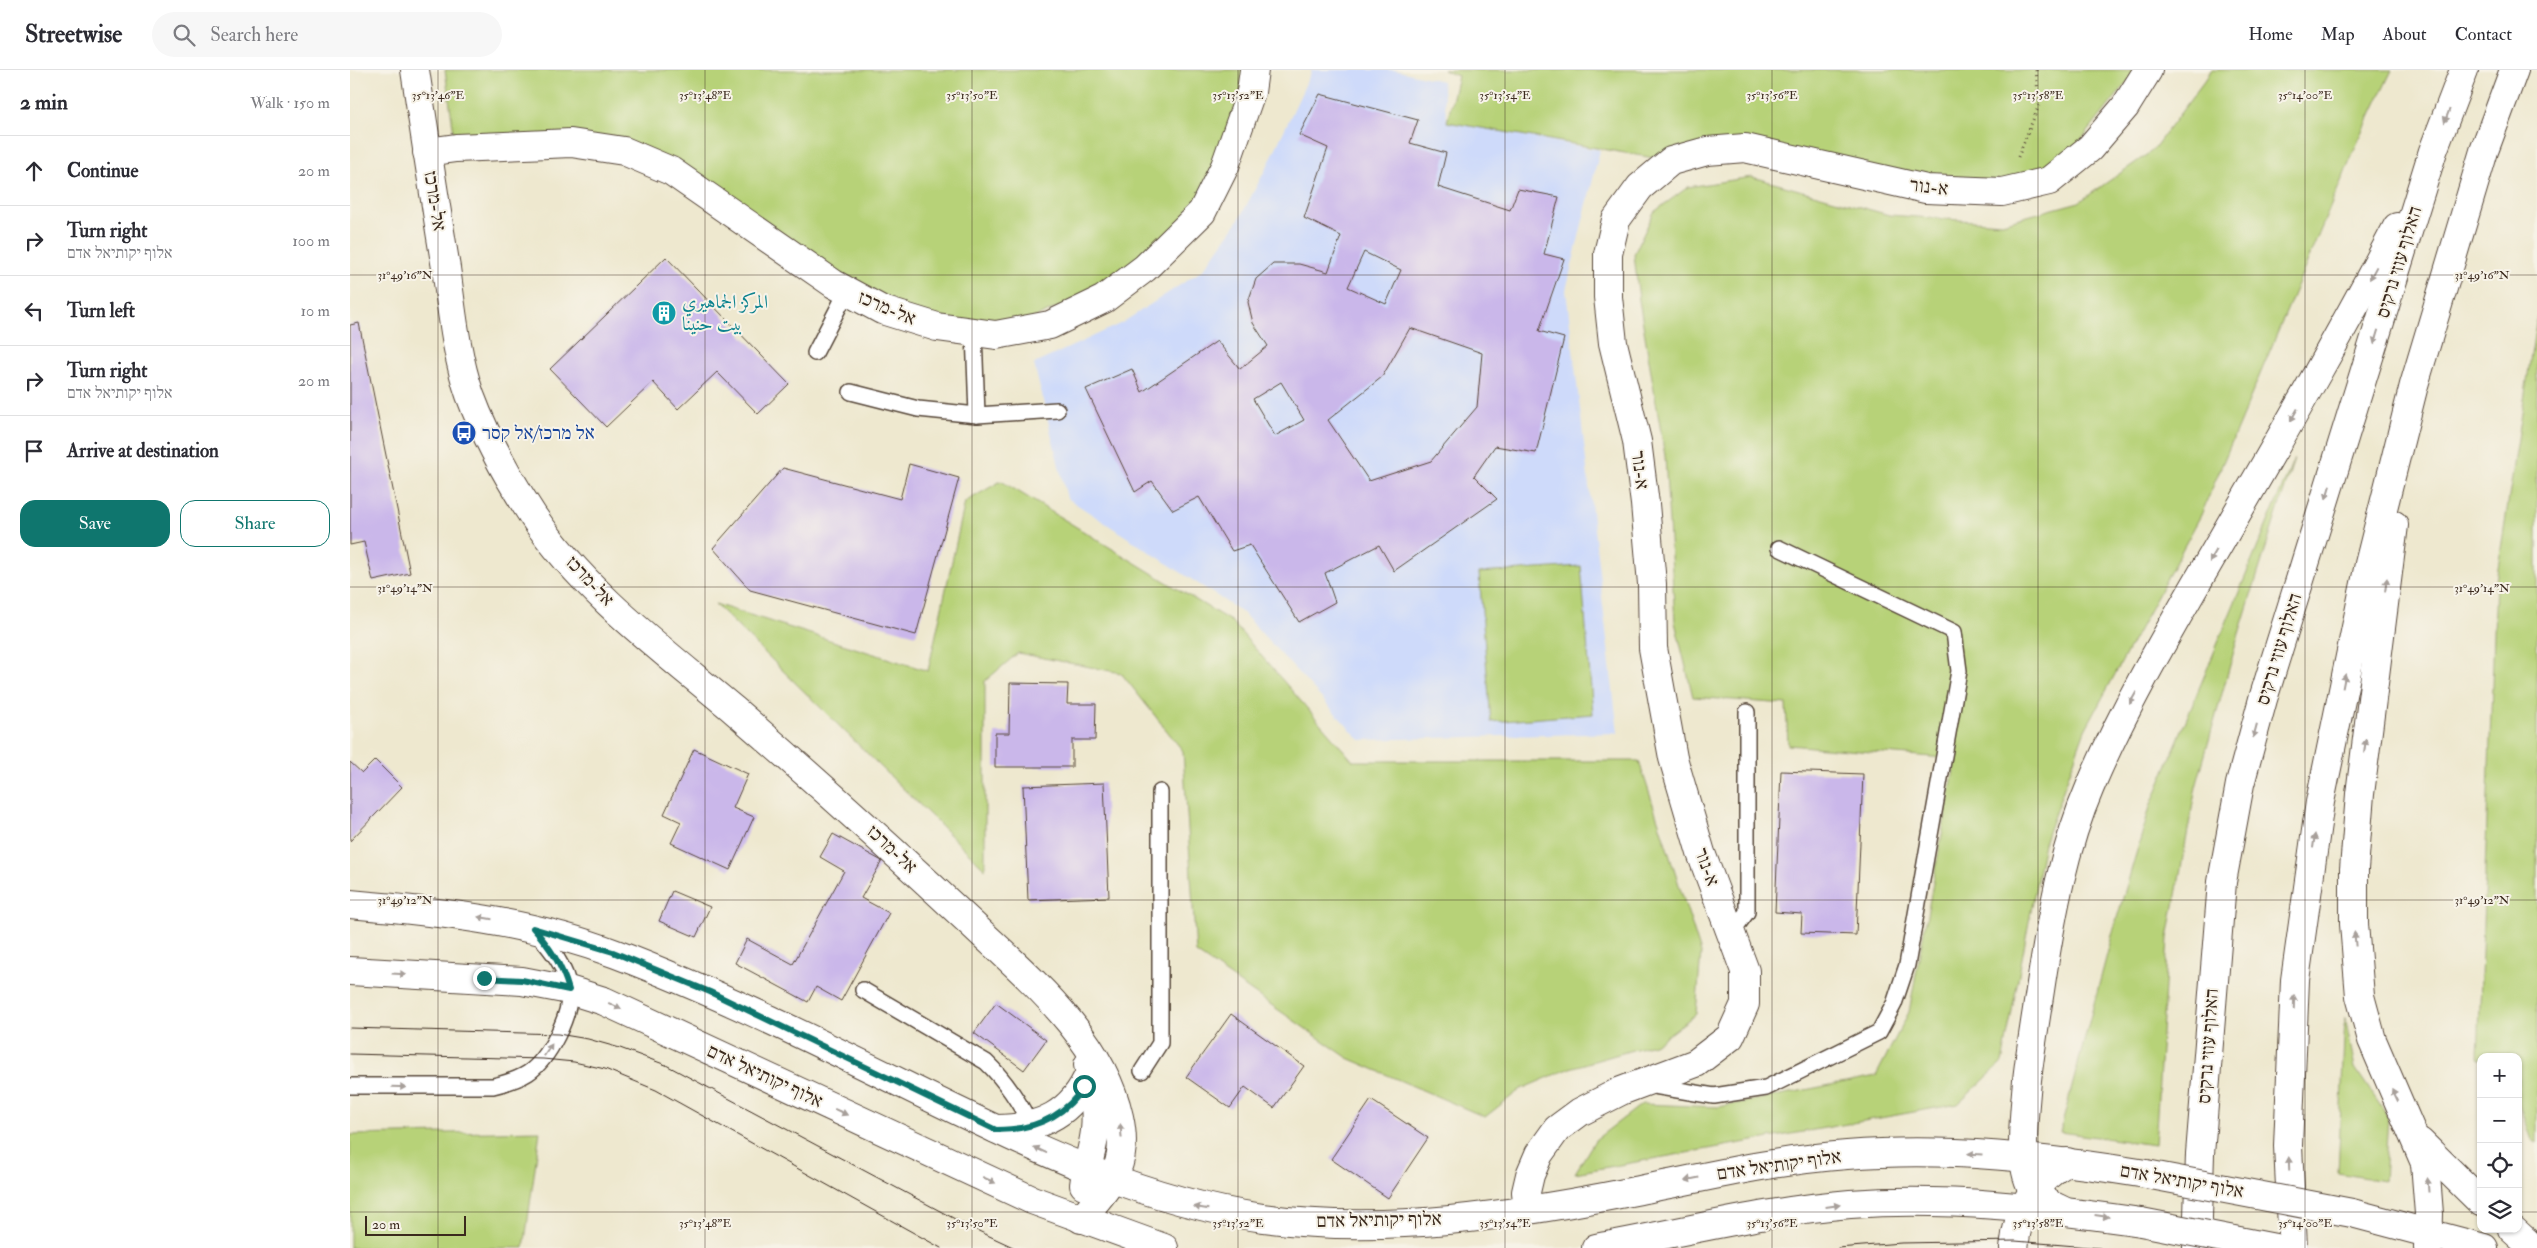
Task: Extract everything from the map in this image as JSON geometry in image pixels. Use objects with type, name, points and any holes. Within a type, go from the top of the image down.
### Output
[{"type":"main road","points":[[414,70],[427,152]]},
{"type":"main road","name":"אל-מרכז","points":[[1081,1219],[1114,1179],[1122,1141],[1120,1120],[1104,1074],[1089,1049],[1065,1018],[998,948],[844,804],[603,598],[536,519],[485,434],[469,391],[457,341],[427,152],[456,148],[571,143],[624,151],[671,171],[846,291],[882,310],[937,327],[996,335],[1050,325],[1104,299],[1145,268],[1202,212],[1225,166],[1251,92],[1254,70]]},
{"type":"main road","name":"א-נור","points":[[1528,1210],[1526,1192],[1530,1175],[1539,1154],[1557,1129],[1580,1112],[1621,1091],[1696,1063],[1730,1037],[1745,1004],[1745,971],[1701,853],[1673,758],[1652,648],[1652,584],[1644,495],[1637,441],[1613,343],[1608,297],[1608,254],[1616,220],[1640,187],[1671,161],[1707,151],[1754,150],[1926,189],[2002,192],[2049,181],[2090,148],[2125,107],[2148,70]]},
{"type":"main road","name":"האלוף עוזי נרקיס","points":[[2197,1248],[2200,1154],[2222,882],[2240,784],[2263,699],[2433,151],[2464,70]]},
{"type":"main road","points":[[2292,1248],[2288,1146],[2295,980],[2320,802],[2369,564],[2414,385],[2482,160],[2514,70]]},
{"type":"main road","points":[[2029,1197],[2024,1157],[2030,1054],[2052,916],[2069,849],[2089,789],[2122,718],[2364,290],[2433,151]]},
{"type":"main road","points":[[2414,385],[2378,638],[2360,794],[2354,869],[2354,924],[2360,996],[2372,1040],[2389,1083],[2417,1139],[2426,1163],[2428,1181],[2428,1240]]},
{"type":"main road","name":"אלוף יקותיאל אדם","points":[[350,904],[487,918],[533,928],[613,952],[710,992],[996,1130],[1086,1168],[1194,1206],[1268,1219],[1349,1224],[1408,1223],[1528,1210],[1634,1191],[1718,1173],[1845,1155],[1954,1152],[2024,1157],[2146,1174],[2352,1213],[2428,1240],[2484,1248]]},
{"type":"main road","name":"אלוף יקותיאל אדם","points":[[350,971],[522,980],[569,990],[604,1001],[1032,1200],[1164,1248]]},
{"type":"main road","name":"אל-מרכז","points":[[1065,1018],[1081,1047],[1090,1072],[1095,1130],[1086,1168],[1081,1219]]},
{"type":"main road","points":[[996,1130],[1032,1127],[1051,1118],[1077,1098],[1090,1072]]},
{"type":"main road","points":[[2417,1139],[2477,1198]]},
{"type":"main road","points":[[2014,1248],[2029,1197],[2042,1177],[2067,1162]]},
{"type":"main road","points":[[1596,1248],[1727,1221],[1849,1204],[1975,1202],[2029,1197],[2062,1210],[2141,1222],[2275,1248]]},
{"type":"main road","points":[[2516,1233],[2533,1248]]},
{"type":"lane","points":[[815,353],[846,291]]},
{"type":"lane","points":[[974,332],[977,415]]},
{"type":"lane","points":[[851,392],[918,409],[977,415],[1057,410]]},
{"type":"lane","points":[[1642,1083],[1688,1094],[1714,1096],[1766,1088],[1879,1032],[1894,1004],[1908,965],[1959,671],[1954,632],[1779,548]]},
{"type":"lane","points":[[1732,932],[1747,912],[1747,712]]},
{"type":"lane","points":[[1142,1071],[1160,1043],[1160,792]]},
{"type":"lane","points":[[350,1086],[465,1088],[493,1086],[515,1081],[530,1072],[551,1046],[562,1023],[569,990],[564,970],[556,956],[533,928]]},
{"type":"lane","points":[[863,990],[986,1062],[1003,1078],[1018,1100],[1032,1127]]},
{"type":"path","points":[[2002,192],[2038,104],[2036,70]]},
{"type":"shaded area","points":[[1312,70],[1394,70],[1442,81],[1447,122],[1600,150],[1566,290],[1618,733],[1360,740],[1243,613],[1067,498],[1034,364],[1122,323],[1203,270],[1238,221],[1269,163]]},
{"type":"green space","points":[[445,70],[1247,70],[1202,212],[1145,268],[996,335],[919,322],[624,151],[456,148]]},
{"type":"green space","points":[[1443,70],[2137,70],[2049,181],[1944,189],[1814,162],[1671,161],[1447,122],[1458,76]]},
{"type":"green space","points":[[2211,70],[2392,70],[2355,148],[2201,515],[2085,730],[2044,843],[2002,1063],[1958,1104],[1575,1173],[1595,1140],[1642,1104],[1719,1107],[1876,1076],[1909,1012],[1956,759],[1788,745],[1786,704],[1693,697],[1675,622],[1665,456],[1639,300],[1634,254],[1654,212],[1688,187],[1752,177],[1889,215],[2002,223],[2079,202],[2152,151]]},
{"type":"green space","points":[[2537,316],[2537,1143],[2532,1140],[2522,1114],[2522,1053],[2478,1053],[2496,581]]},
{"type":"green space","points":[[2294,459],[2237,640],[2196,787],[2168,938],[2155,1145],[2060,1132],[2114,928],[2150,807]]},
{"type":"green space","points":[[1001,481],[1232,622],[1353,761],[1639,761],[1701,953],[1696,1014],[1657,1043],[1570,1068],[1521,1089],[1485,1117],[1348,1058],[1196,953],[1183,751],[1121,673],[1018,653],[985,681],[985,869],[715,604],[928,671],[965,502]]},
{"type":"green space","points":[[1581,566],[1593,714],[1491,722],[1479,573]]},
{"type":"green space","points":[[2345,1017],[2355,1068],[2388,1117],[2384,1181],[2338,1173]]},
{"type":"green space","points":[[540,1131],[524,1248],[350,1248],[350,1135]]},
{"type":"building","points":[[1320,94],[1418,120],[1410,143],[1446,153],[1438,187],[1510,210],[1518,189],[1559,197],[1544,254],[1564,259],[1539,331],[1564,338],[1536,453],[1495,446],[1474,476],[1497,499],[1394,571],[1379,545],[1325,573],[1335,602],[1299,622],[1250,545],[1232,551],[1199,497],[1173,510],[1152,481],[1135,492],[1086,389],[1132,369],[1142,392],[1217,341],[1240,369],[1268,346],[1253,323],[1248,302],[1256,279],[1273,264],[1299,264],[1328,272],[1341,236],[1304,218],[1328,148],[1299,135]],"holes":[[[1364,252],[1401,270],[1386,304],[1348,287]],[[1410,328],[1482,353],[1477,407],[1431,461],[1369,481],[1328,420],[1382,377]],[[1281,382],[1304,420],[1275,436],[1253,399]]]},
{"type":"building","name":"المركز الجماهيري بيت حنينا","points":[[666,257],[789,384],[758,414],[717,372],[678,409],[653,382],[606,427],[550,369]]},
{"type":"building","points":[[359,323],[410,573],[373,581],[364,542],[350,545],[350,325]]},
{"type":"building","points":[[909,464],[959,478],[916,635],[750,590],[713,548],[783,468],[900,499]]},
{"type":"building","points":[[1010,683],[1068,684],[1067,704],[1096,704],[1095,740],[1072,740],[1072,767],[995,767],[995,733],[1009,733]]},
{"type":"building","points":[[694,749],[748,774],[733,808],[754,817],[730,870],[671,843],[681,822],[664,814]]},
{"type":"building","points":[[375,760],[402,787],[350,841],[350,762],[362,773]]},
{"type":"building","points":[[1781,771],[1863,774],[1856,935],[1801,933],[1802,914],[1775,912]]},
{"type":"building","points":[[1104,783],[1109,897],[1028,900],[1023,786]]},
{"type":"building","points":[[833,834],[882,861],[861,898],[889,913],[841,1001],[816,987],[808,1002],[735,963],[747,939],[793,964],[844,871],[820,857]]},
{"type":"building","points":[[672,891],[710,907],[696,937],[659,921]]},
{"type":"building","points":[[996,1003],[1046,1040],[1024,1070],[974,1033]]},
{"type":"building","points":[[1231,1014],[1304,1066],[1274,1108],[1245,1087],[1230,1108],[1186,1077]]},
{"type":"building","points":[[1371,1100],[1428,1138],[1388,1198],[1331,1159]]},
{"type":"tram line","points":[[350,1028],[558,1034],[588,1039],[620,1048],[666,1065],[970,1227],[1015,1248]]},
{"type":"tram line","points":[[350,1054],[543,1059],[574,1062],[605,1069],[656,1090],[941,1248]]},
{"type":"tram line","points":[[1838,1248],[1901,1243],[2015,1241],[2100,1248]]},
{"type":"place","name":"المركز الجماهيري بيت حنينا","points":[[664,313]]},
{"type":"place","name":"אל מרכז/אל קסר","points":[[464,433]]},
{"type":"route","points":[[484,978],[522,980],[569,990],[564,970],[551,948],[533,928],[613,952],[710,992],[762,1015],[996,1130],[1032,1127],[1051,1118],[1077,1098],[1084,1086]]}]
